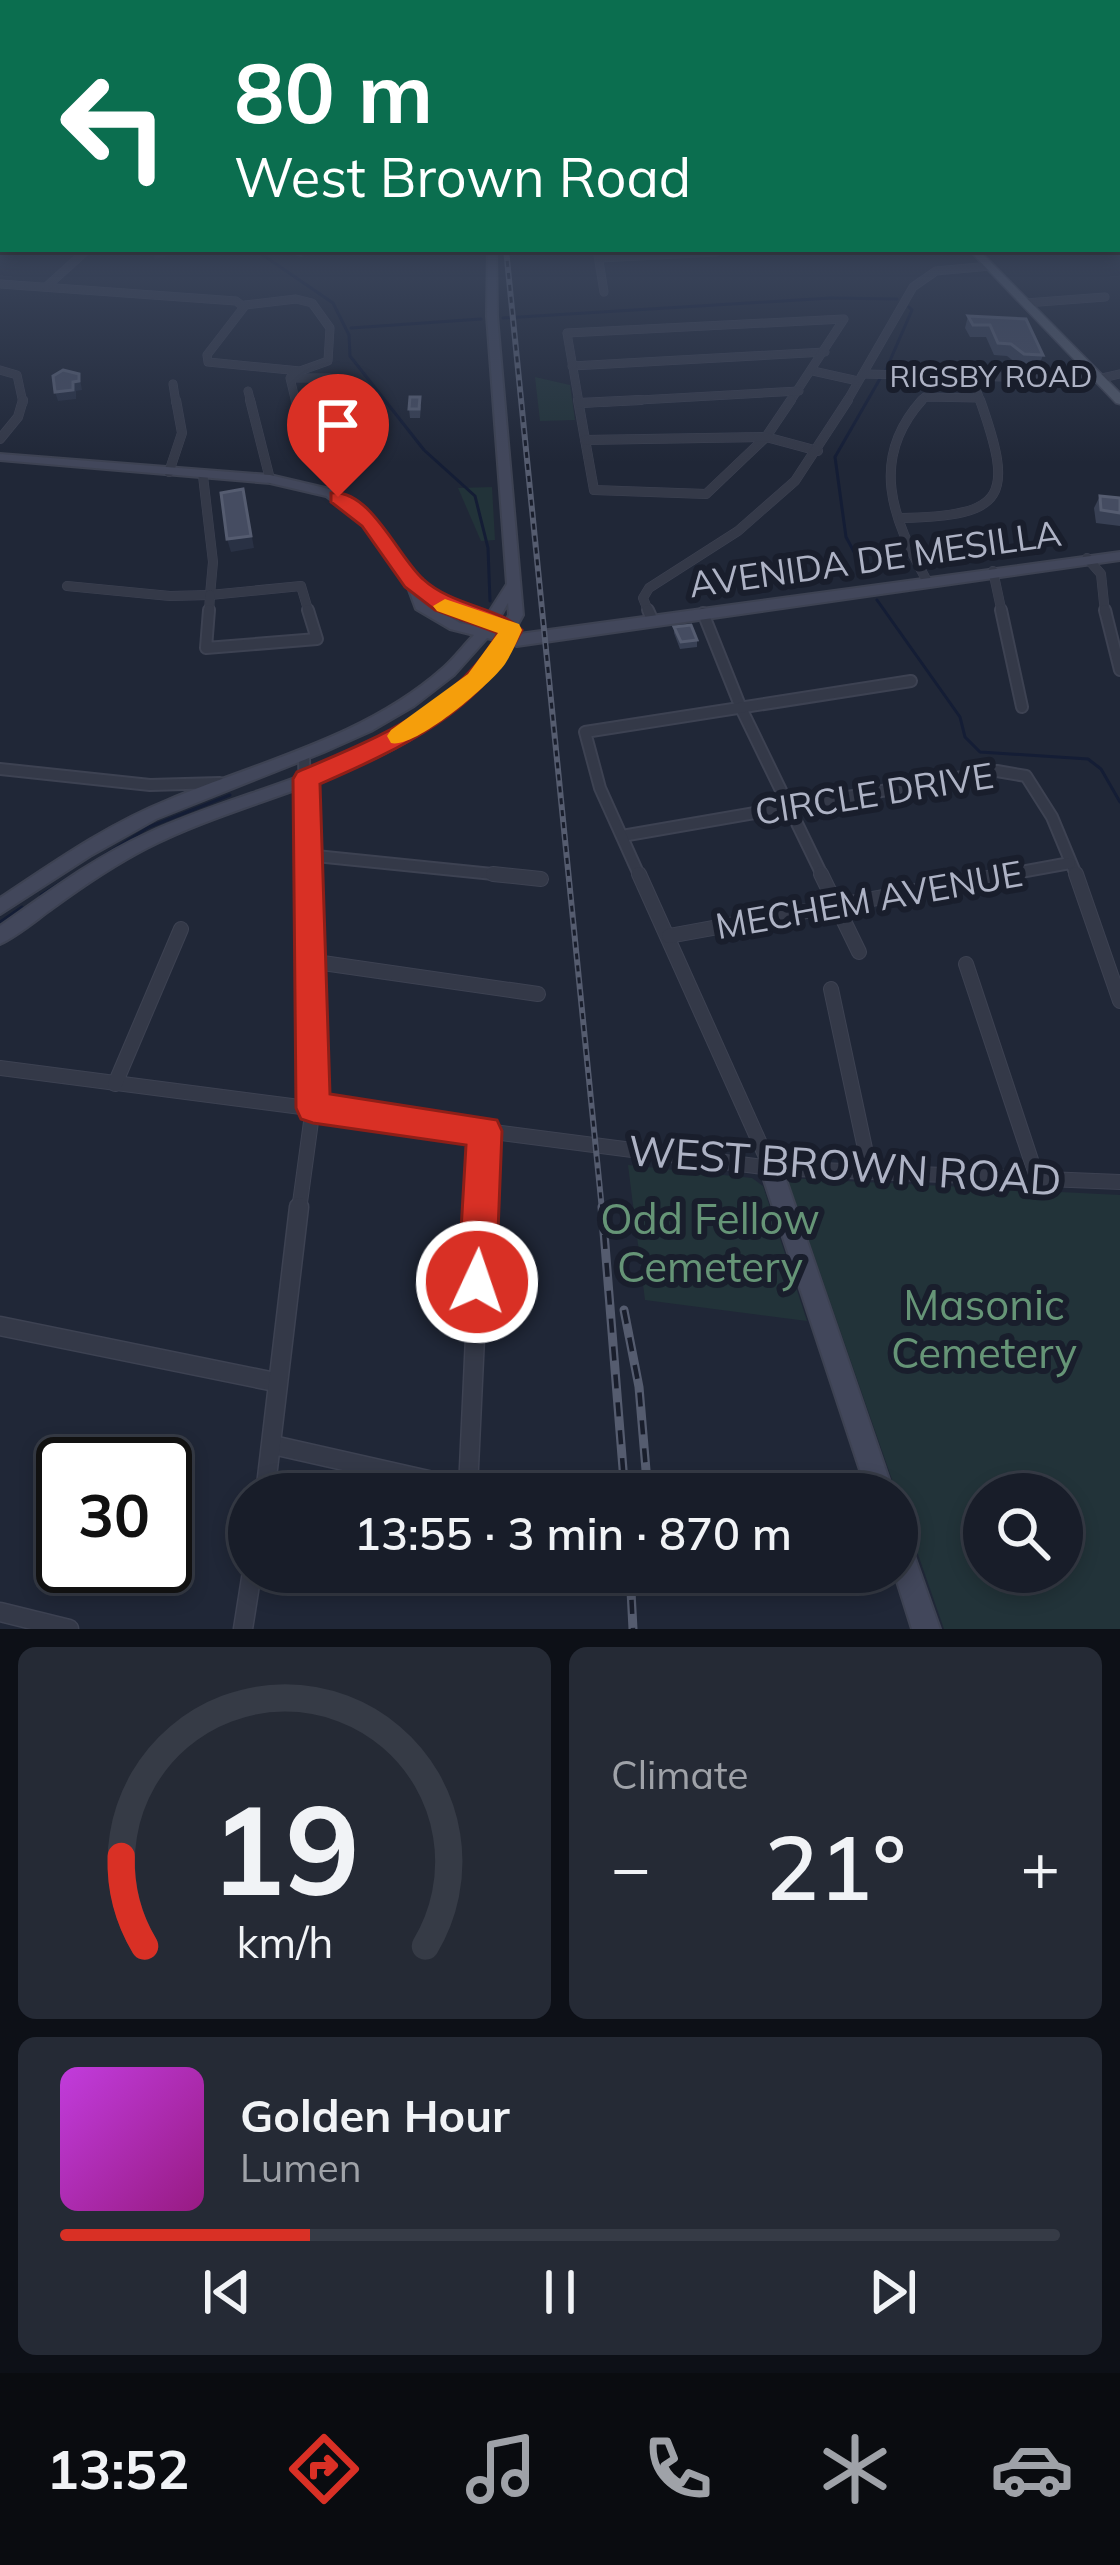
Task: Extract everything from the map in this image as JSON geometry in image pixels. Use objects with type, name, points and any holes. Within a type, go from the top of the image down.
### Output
[{"type":"main road","points":[[0,936],[150,838],[340,768],[424,722],[477,680],[509,635],[516,615],[492,311]]},
{"type":"main road","points":[[1041,311],[1112,378],[1120,400]]},
{"type":"main road","points":[[0,457],[270,479],[330,494]]},
{"type":"main road","name":"AVENIDA DE MESILLA","points":[[330,494],[369,522],[412,582],[421,606],[486,629],[545,639],[650,620],[1118,557]]},
{"type":"main road","points":[[0,908],[155,813],[304,758],[403,704],[452,668],[486,629],[511,586]]},
{"type":"main road","points":[[771,1168],[874,1473]]},
{"type":"main road","points":[[914,1593],[926,1629]]},
{"type":"street","points":[[235,311],[207,355],[208,362],[300,371],[328,361],[331,331],[318,311]]},
{"type":"street","points":[[650,620],[645,592],[763,512],[818,451],[901,311]]},
{"type":"street","points":[[844,319],[766,437],[706,494],[594,490],[572,365],[567,333],[844,319]]},
{"type":"street","points":[[572,365],[826,352]]},
{"type":"street","points":[[0,370],[17,375],[23,390],[22,415],[0,439]]},
{"type":"street","name":"RIGSBY ROAD","points":[[813,371],[860,378],[1112,378]]},
{"type":"street","points":[[902,518],[982,512],[992,502],[1000,458],[972,377]]},
{"type":"street","points":[[330,494],[354,458],[361,433],[331,381],[290,378],[309,451],[354,458]]},
{"type":"street","points":[[169,472],[182,433],[173,384]]},
{"type":"street","points":[[248,391],[270,479]]},
{"type":"street","points":[[579,403],[799,391]]},
{"type":"street","points":[[927,581],[912,556],[888,469],[891,453],[918,404],[929,396],[979,398]]},
{"type":"street","points":[[585,440],[766,437],[818,451]]},
{"type":"street","points":[[68,586],[171,596],[214,592],[302,586],[317,639],[206,648],[214,592],[202,476]]},
{"type":"street","points":[[1087,558],[1101,574],[1120,670]]},
{"type":"street","points":[[993,571],[1022,707]]},
{"type":"street","points":[[703,613],[741,708],[860,952]]},
{"type":"street","points":[[771,1168],[600,788],[584,732],[911,681]]},
{"type":"street","points":[[403,704],[424,722]]},
{"type":"street","points":[[268,1473],[275,1382],[313,1108],[304,758]]},
{"type":"street","points":[[0,769],[150,785],[229,783]]},
{"type":"street","name":"CIRCLE DRIVE","points":[[622,836],[997,771],[1016,773],[1033,782],[1098,930],[1120,1000]]},
{"type":"street","points":[[150,785],[163,792],[155,813]]},
{"type":"street","points":[[306,854],[542,879]]},
{"type":"street","name":"MECHEM AVENUE","points":[[669,935],[1070,863]]},
{"type":"street","points":[[25,891],[39,908]]},
{"type":"street","points":[[115,1084],[182,929]]},
{"type":"street","points":[[309,962],[538,994]]},
{"type":"street","points":[[966,964],[1036,1178]]},
{"type":"street","points":[[831,988],[870,1172]]},
{"type":"street","name":"WEST BROWN ROAD","points":[[0,1068],[771,1168],[1120,1182]]},
{"type":"street","points":[[272,1445],[468,1489],[484,1131]]},
{"type":"street","points":[[0,1326],[275,1382]]},
{"type":"street","points":[[243,1629],[249,1593]]},
{"type":"street","points":[[0,1612],[69,1629]]},
{"type":"green space","points":[[535,377],[570,385],[575,420],[540,421]]},
{"type":"green space","points":[[492,487],[495,540],[481,541],[458,488]]},
{"type":"green space","name":"Odd Fellow Cemetery","points":[[628,1165],[752,1178],[763,1186],[807,1321],[645,1300]]},
{"type":"green space","name":"Masonic Cemetery","points":[[787,1178],[1120,1195],[1120,1629],[944,1629],[918,1554],[918,1473],[890,1473]]},
{"type":"building","points":[[968,316],[1026,319],[1043,355],[1024,354],[1011,344],[998,343],[990,325],[973,325]]},
{"type":"building","points":[[63,370],[79,374],[79,381],[73,382],[73,390],[55,392],[53,376]]},
{"type":"building","points":[[410,397],[420,397],[419,409],[409,409]]},
{"type":"building","points":[[243,489],[251,536],[227,539],[221,493]]},
{"type":"building","points":[[1100,496],[1120,498],[1120,513],[1101,510]]},
{"type":"building","points":[[691,625],[697,640],[681,642],[674,627]]},
{"type":"waterway","points":[[337,311],[349,335],[350,356],[424,450],[475,496],[488,548],[490,601]]},
{"type":"waterway","points":[[503,318],[617,311]]},
{"type":"waterway","points":[[885,372],[912,311]]},
{"type":"waterway","points":[[351,328],[481,319]]},
{"type":"waterway","points":[[865,572],[846,537],[835,457],[881,377]]},
{"type":"waterway","points":[[877,600],[960,717],[965,737],[980,752],[1088,759],[1101,769],[1120,802]]},
{"type":"waterway","points":[[41,895],[149,827],[230,795]]},
{"type":"waterway","points":[[0,922],[22,907]]},
{"type":"railway","points":[[512,311],[602,1210]]},
{"type":"railway","points":[[602,1207],[623,1473]]},
{"type":"railway","points":[[624,1310],[639,1387],[646,1473]]},
{"type":"railway","points":[[631,1593],[633,1629]]},
{"type":"slow traffic","points":[[400,736],[453,702],[477,680],[511,630],[445,606]]},
{"type":"route","points":[[338,497],[369,522],[412,582],[442,605],[511,630],[496,658],[453,702],[386,744],[306,779],[313,1108],[484,1131],[477,1282]]}]
